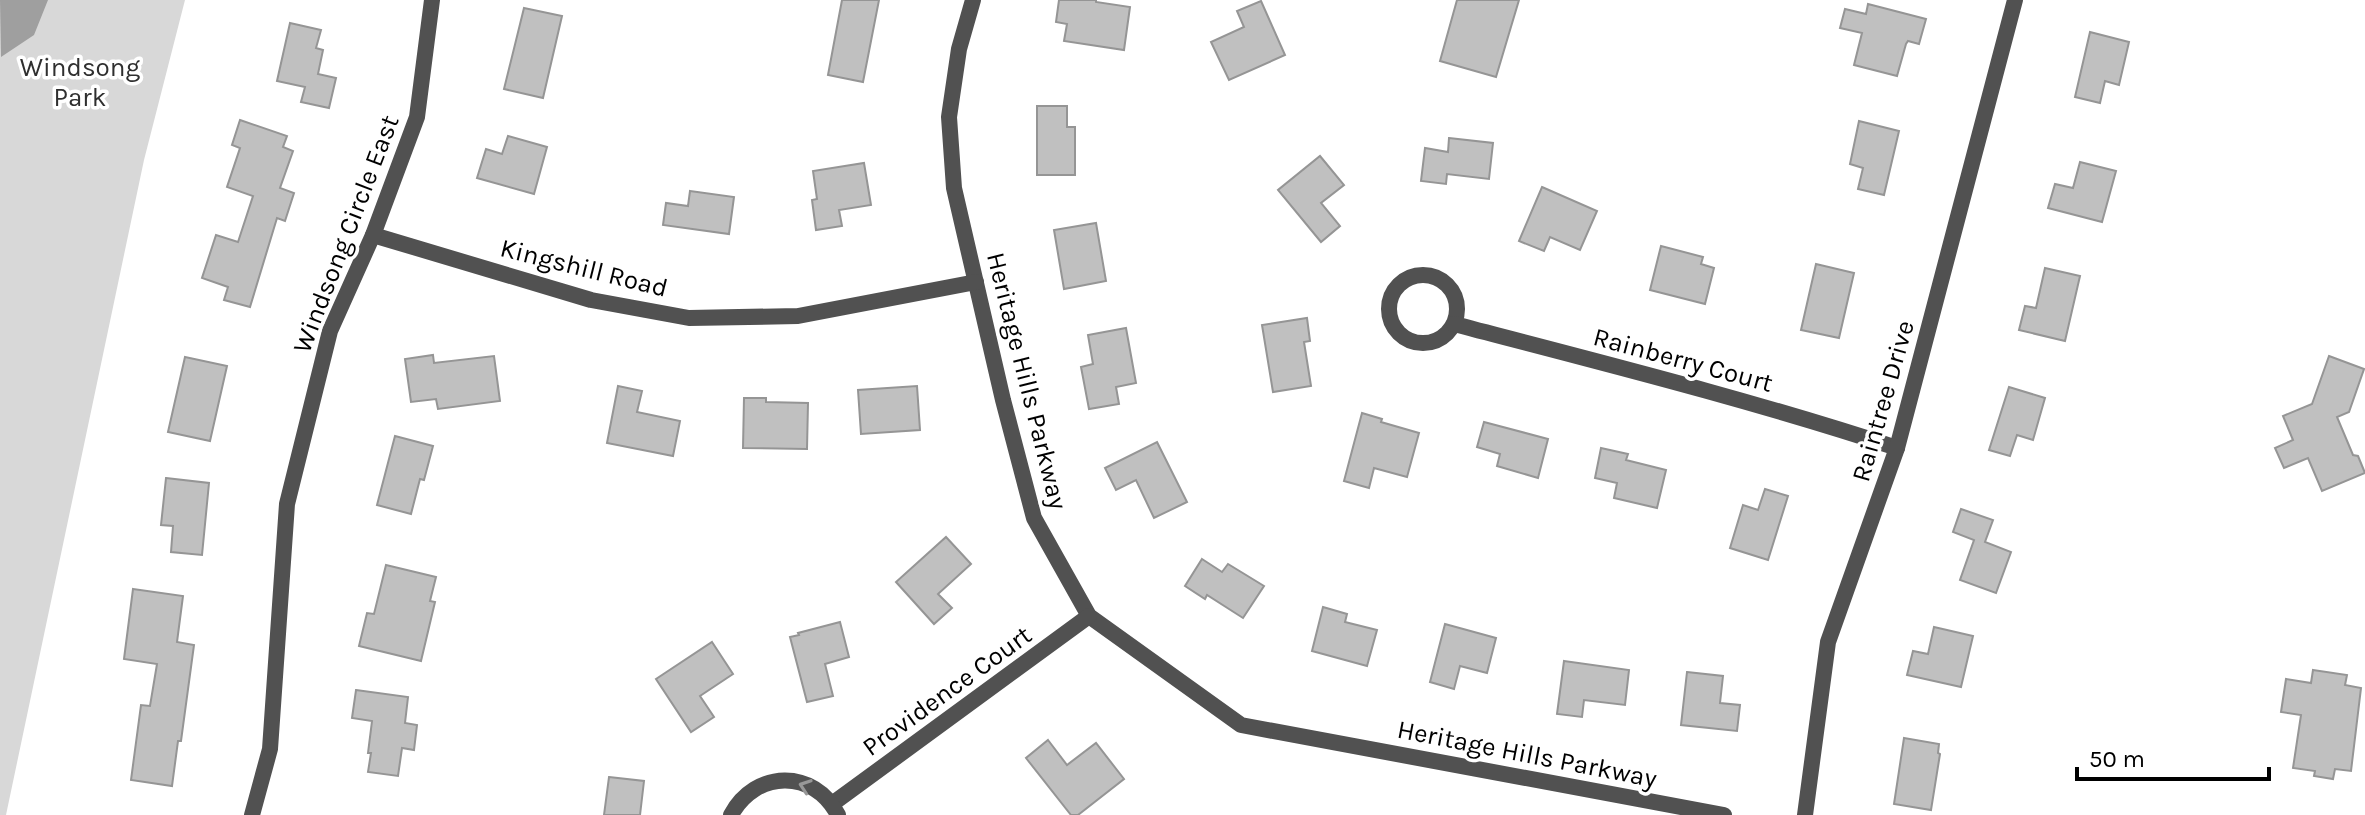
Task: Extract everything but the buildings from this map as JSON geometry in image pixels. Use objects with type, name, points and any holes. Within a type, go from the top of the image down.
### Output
[{"type":"street","name":"Windsong Circle East","points":[[252,815],[270,749],[287,504],[330,331],[373,235],[417,117],[432,0]]},
{"type":"street","name":"Heritage Hills Parkway","points":[[973,0],[959,49],[949,117],[954,188],[1034,518],[1089,616],[1241,725],[1724,815]]},
{"type":"street","name":"Raintree Drive","points":[[1805,815],[1828,642],[1897,448],[2015,0]]},
{"type":"street","name":"Kingshill Road","points":[[373,235],[591,300],[689,318],[798,316],[976,282]]},
{"type":"street","points":[[1415,276],[1436,277],[1446,283],[1457,302],[1458,313],[1454,324],[1448,334],[1438,340],[1416,343],[1405,338],[1397,331],[1389,309],[1396,288],[1415,276]]},
{"type":"street","name":"Rainberry Court","points":[[1454,324],[1719,393],[1897,448]]},
{"type":"street","name":"Providence Court","points":[[731,815],[743,797],[760,785],[779,780],[799,782],[817,790],[835,809],[1089,616]]},
{"type":"green space","name":"Windsong Park","points":[[0,0],[185,0],[144,160],[6,815],[0,815]]},
{"type":"shaded area","points":[[0,0],[48,0],[34,35],[1,57]]}]
